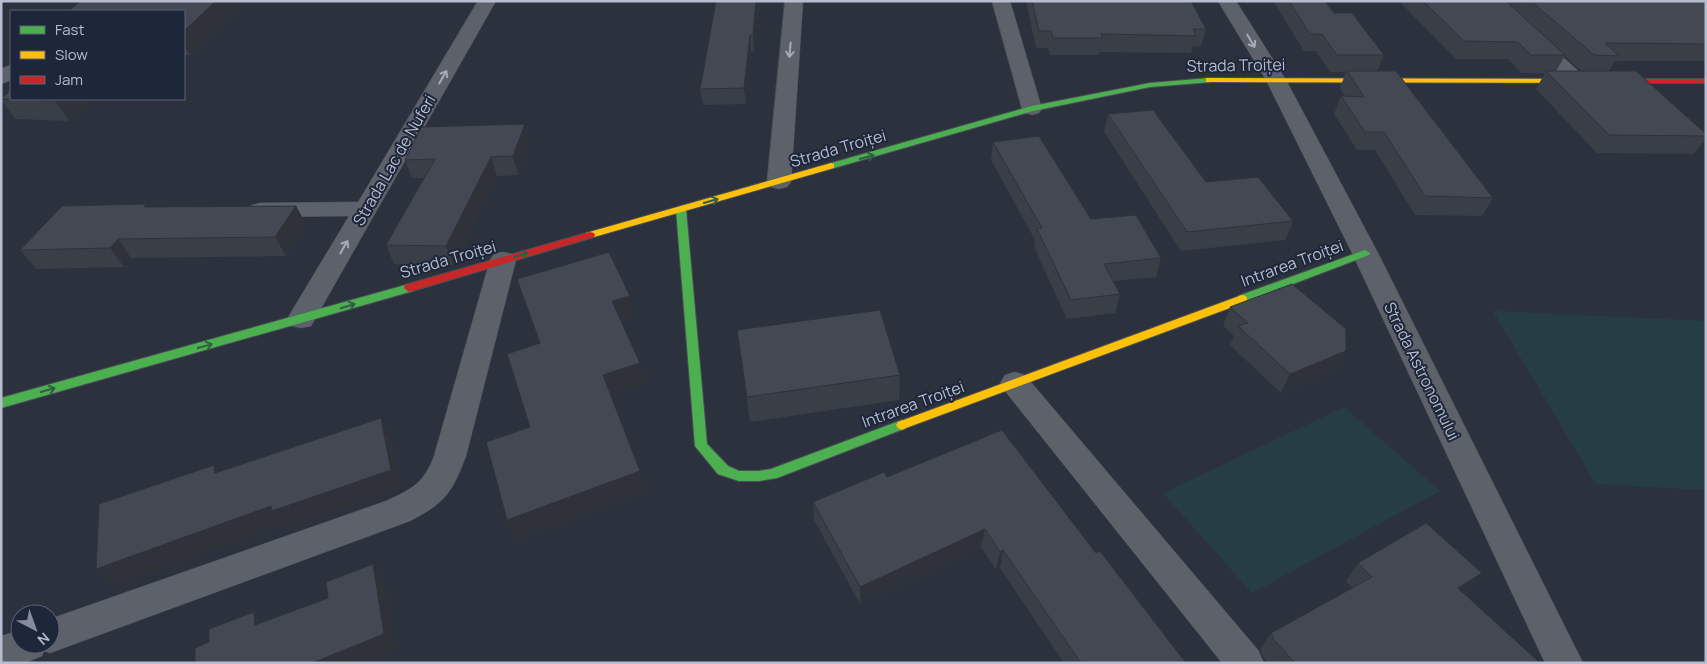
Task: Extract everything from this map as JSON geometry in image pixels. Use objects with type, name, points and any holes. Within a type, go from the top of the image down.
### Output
[{"type":"street","name":"Strada Lac de Nuferi","points":[[302,319],[487,1]]},
{"type":"street","points":[[779,182],[794,1]]},
{"type":"street","points":[[1001,1],[1032,109]]},
{"type":"street","name":"Strada Astronomului","points":[[1227,1],[1276,80],[1365,253],[1564,663]]},
{"type":"street","points":[[1490,1],[1578,81]]},
{"type":"street","name":"Strada Troiței","points":[[1,403],[302,319],[1032,109],[1150,85],[1194,80],[1706,81]]},
{"type":"street","points":[[238,210],[366,209]]},
{"type":"street","name":"Intrarea Troiței","points":[[681,209],[701,446],[710,459],[726,473],[750,477],[772,474],[1365,253]]},
{"type":"street","points":[[60,632],[398,511],[426,497],[441,482],[450,456],[503,260]]},
{"type":"street","points":[[1015,383],[1245,663]]},
{"type":"shaded area","points":[[1493,311],[1706,321],[1706,490],[1596,484]]},
{"type":"shaded area","points":[[1344,407],[1440,491],[1252,593],[1163,493]]},
{"type":"building","points":[[81,1],[216,1],[185,30],[185,10],[69,10]]},
{"type":"building","points":[[716,1],[756,1],[753,35],[750,35],[744,88],[700,89]]},
{"type":"building","points":[[1032,1],[1191,1],[1206,29],[1193,29],[1196,36],[1101,34],[1103,38],[1053,38],[1051,31],[1039,31]]},
{"type":"building","points":[[1289,1],[1325,1],[1334,13],[1352,13],[1384,55],[1337,55],[1322,34],[1310,34]]},
{"type":"building","points":[[1423,1],[1506,1],[1565,55],[1531,55],[1518,42],[1464,41]]},
{"type":"building","points":[[1531,1],[1706,1],[1706,44],[1605,43],[1619,56],[1594,55]]},
{"type":"building","points":[[1347,71],[1396,71],[1493,198],[1425,196],[1384,132],[1365,132],[1341,96],[1364,97]]},
{"type":"building","points":[[1546,71],[1636,71],[1706,136],[1609,135]]},
{"type":"building","points":[[10,91],[10,99],[1,99]]},
{"type":"building","points":[[1153,110],[1206,182],[1258,177],[1293,221],[1187,232],[1108,114]]},
{"type":"building","points":[[525,124],[513,156],[491,157],[446,246],[386,245],[435,159],[405,160],[421,127]]},
{"type":"building","points":[[1039,136],[1091,219],[1136,215],[1161,258],[1104,264],[1120,294],[1071,300],[1037,229],[1042,228],[993,142]]},
{"type":"building","points":[[146,204],[144,207],[296,206],[275,237],[118,239],[110,248],[20,250],[62,206]]},
{"type":"building","points":[[609,252],[630,296],[612,301],[640,363],[603,375],[640,471],[507,520],[486,442],[530,427],[507,354],[540,343],[517,279]]},
{"type":"building","points":[[1292,284],[1346,329],[1346,351],[1290,374],[1238,326],[1248,323],[1230,307]]},
{"type":"building","points":[[880,310],[900,375],[747,397],[737,330]]},
{"type":"building","points":[[381,418],[391,470],[272,511],[271,506],[96,569],[99,504],[214,465],[215,473]]},
{"type":"building","points":[[1002,430],[1096,553],[1100,551],[1186,663],[1081,663],[1003,550],[1000,552],[985,529],[860,587],[813,502],[884,472],[887,477]]},
{"type":"building","points":[[1426,523],[1482,573],[1458,588],[1540,663],[1295,663],[1274,640],[1271,633],[1372,577],[1358,563]]},
{"type":"building","points":[[373,564],[384,634],[312,663],[195,663],[195,648],[209,642],[209,629],[254,612],[255,625],[328,598],[326,582]]},
{"type":"traffic: fast","points":[[831,166],[1032,109],[1150,85],[1209,80]]},
{"type":"traffic: fast","points":[[681,209],[701,446],[723,470],[739,476],[772,474],[902,425]]},
{"type":"traffic: fast","points":[[1242,299],[1365,253]]},
{"type":"traffic: fast","points":[[1,403],[409,288]]},
{"type":"traffic: slow","points":[[1209,80],[1637,81]]},
{"type":"traffic: slow","points":[[590,235],[831,166]]},
{"type":"traffic: slow","points":[[902,425],[1242,299]]},
{"type":"traffic: jam","points":[[1637,81],[1706,81]]},
{"type":"traffic: jam","points":[[409,288],[590,235]]}]
